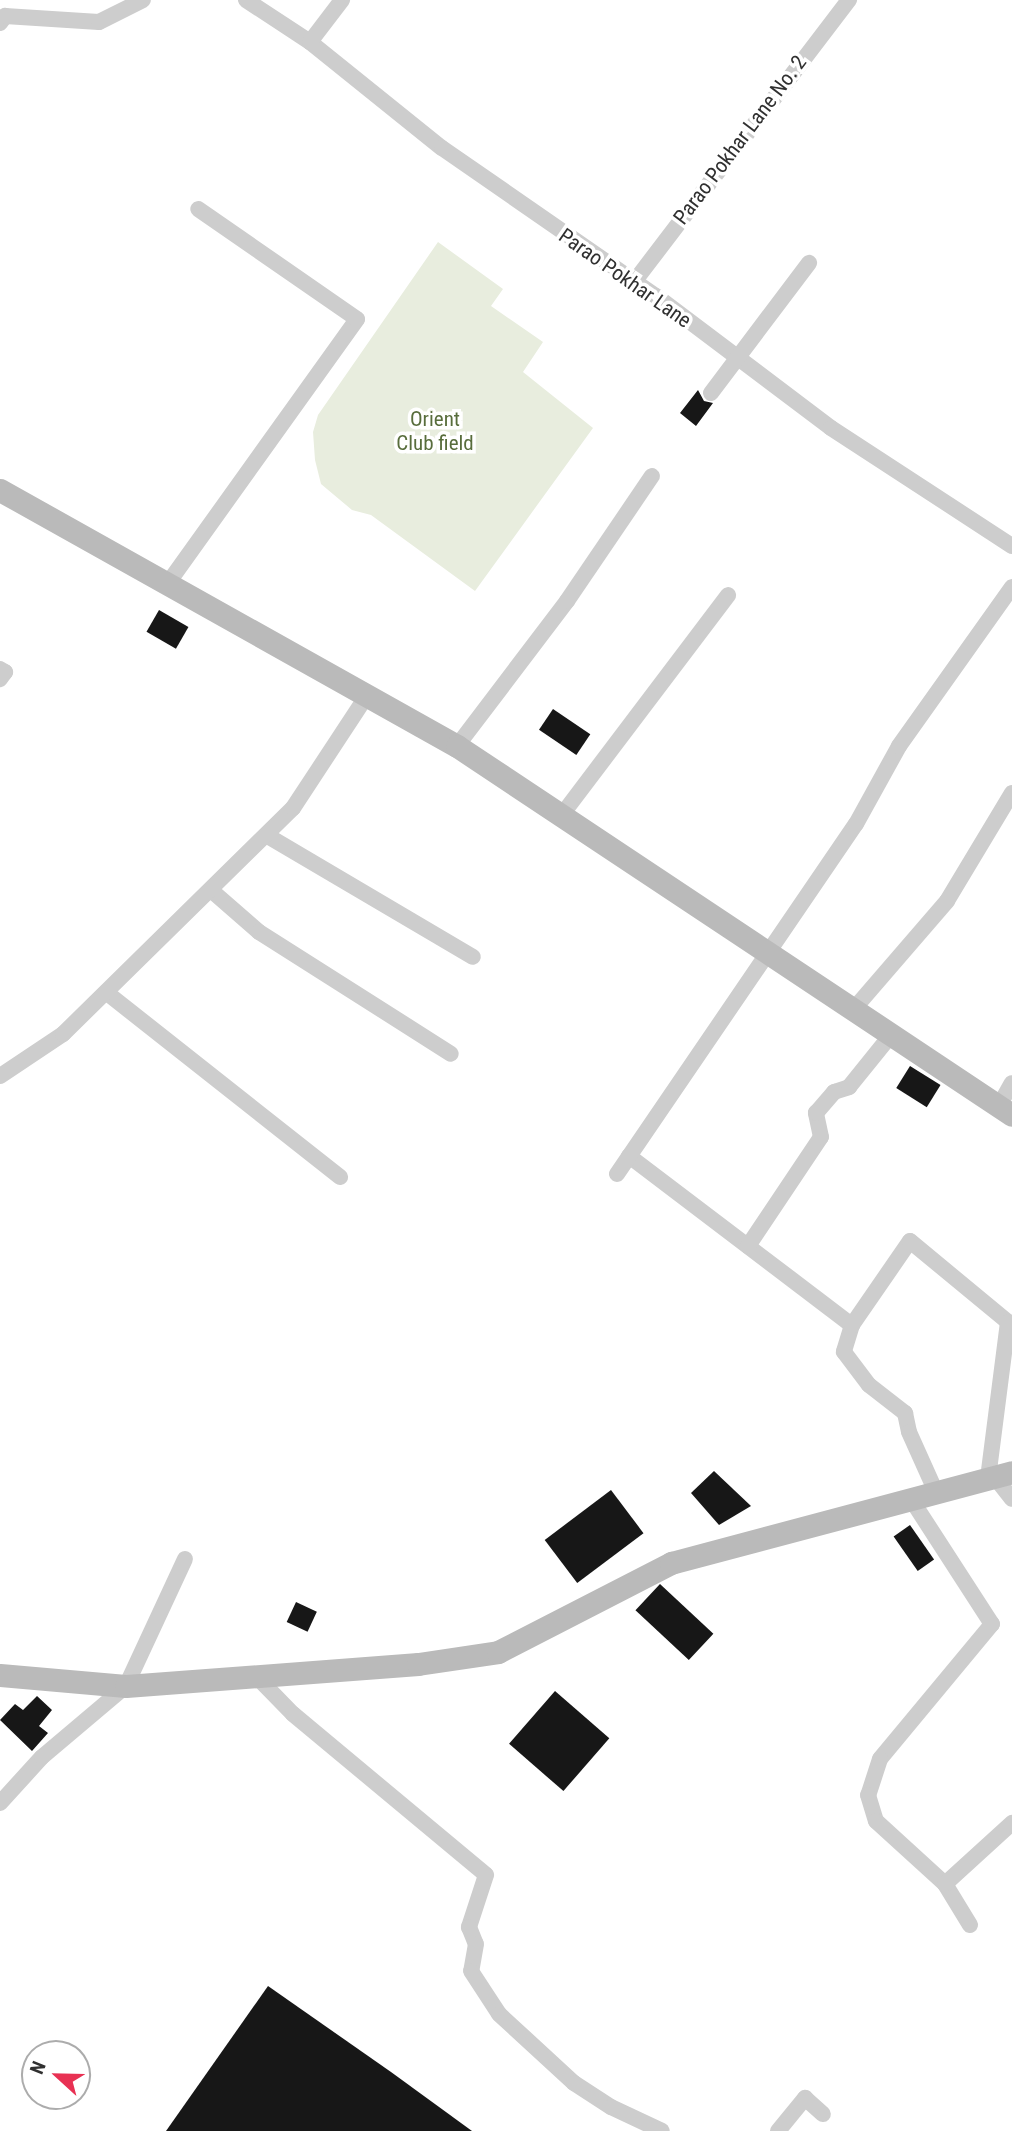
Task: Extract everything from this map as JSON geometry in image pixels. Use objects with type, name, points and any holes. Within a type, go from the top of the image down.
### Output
[{"type":"main road","points":[[0,490],[166,586],[457,746],[1005,1111]]},
{"type":"main road","points":[[0,1675],[126,1686],[418,1664],[498,1652],[671,1563],[998,1475]]},
{"type":"street","points":[[2,17],[99,22],[144,0]]},
{"type":"street","name":"Parao Pokhar Lane","points":[[246,0],[310,42],[442,148],[634,282],[831,428],[1012,546]]},
{"type":"street","points":[[310,42],[342,0]]},
{"type":"street","name":"Parao Pokhar Lane No. 2","points":[[634,282],[849,0]]},
{"type":"street","points":[[166,586],[357,319],[198,209]]},
{"type":"street","points":[[711,393],[808,263]]},
{"type":"street","points":[[457,746],[567,601],[652,476]]},
{"type":"street","points":[[617,1174],[856,824],[898,746],[1012,587]]},
{"type":"street","points":[[561,816],[728,595]]},
{"type":"street","points":[[0,669],[5,672],[0,679]]},
{"type":"street","points":[[0,1076],[62,1034],[107,993],[293,808],[366,697]]},
{"type":"street","points":[[853,1010],[947,901],[1012,793]]},
{"type":"street","points":[[266,835],[473,957]]},
{"type":"street","points":[[212,891],[267,938],[451,1054]]},
{"type":"street","points":[[107,993],[340,1177]]},
{"type":"street","points":[[748,1246],[821,1137],[816,1112],[834,1092],[849,1087],[891,1035]]},
{"type":"street","points":[[1005,1111],[1012,1083]]},
{"type":"street","points":[[629,1156],[852,1325]]},
{"type":"street","points":[[936,1492],[905,1413],[869,1385],[844,1352],[852,1325],[910,1241],[1008,1322],[998,1475],[1012,1499]]},
{"type":"street","points":[[911,1499],[992,1624],[880,1759],[868,1795],[876,1821],[946,1884],[970,1925]]},
{"type":"street","points":[[0,1803],[42,1757],[126,1686],[184,1559]]},
{"type":"street","points":[[256,1676],[293,1714],[486,1875],[469,1927],[475,1944],[471,1971],[499,2014],[574,2083],[611,2107],[662,2131]]},
{"type":"street","points":[[946,1884],[1012,1823]]},
{"type":"street","points":[[778,2131],[804,2098],[823,2114]]},
{"type":"green space","name":"Orient Club field","points":[[438,242],[503,289],[491,306],[543,342],[523,372],[593,428],[475,591],[371,515],[352,510],[321,484],[315,460],[313,432],[318,415]]},
{"type":"building","points":[[698,390],[704,401],[713,403],[696,426],[680,413]]},
{"type":"building","points":[[159,610],[188,627],[176,649],[146,632]]},
{"type":"building","points":[[553,709],[590,734],[576,755],[539,730]]},
{"type":"building","points":[[910,1066],[941,1085],[927,1107],[896,1088]]},
{"type":"building","points":[[714,1471],[751,1506],[719,1525],[691,1493]]},
{"type":"building","points":[[611,1490],[643,1533],[577,1583],[545,1540]]},
{"type":"building","points":[[910,1525],[934,1559],[918,1571],[894,1536]]},
{"type":"building","points":[[660,1584],[713,1634],[689,1660],[635,1610]]},
{"type":"building","points":[[296,1602],[317,1612],[308,1632],[287,1622]]},
{"type":"building","points":[[555,1691],[609,1738],[563,1791],[509,1744]]},
{"type":"building","points":[[37,1696],[52,1710],[39,1726],[48,1733],[32,1751],[0,1720],[15,1704],[23,1710]]},
{"type":"building","points":[[268,1986],[391,2072],[472,2131],[166,2131]]}]
